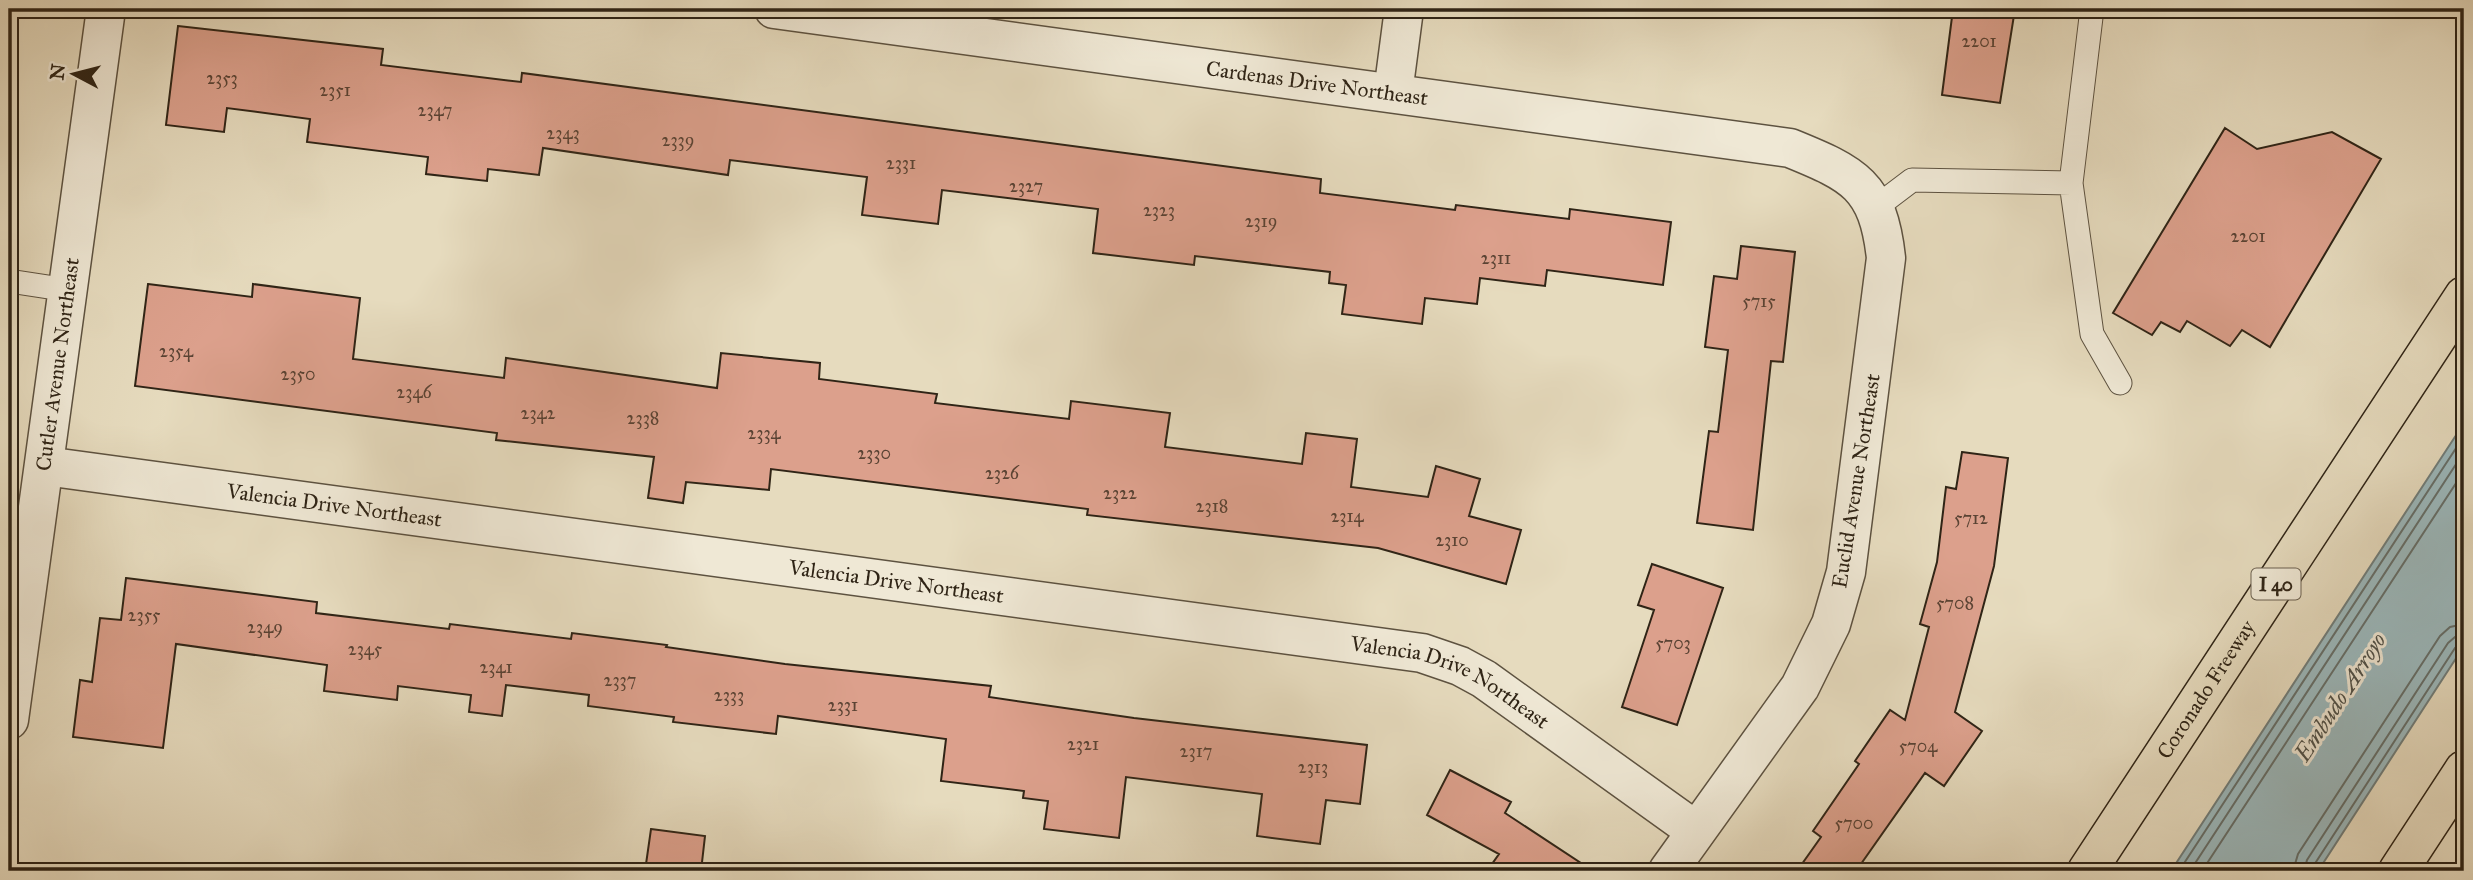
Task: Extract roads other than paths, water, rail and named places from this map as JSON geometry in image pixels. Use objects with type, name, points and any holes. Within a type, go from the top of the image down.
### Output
[{"type":"highway","name":"Coronado Freeway","points":[[2087,871],[2464,296]]},
{"type":"highway","points":[[2399,871],[2464,770]]},
{"type":"street","name":"Cutler Avenue Northeast","points":[[9,720],[17,602],[45,466],[106,9]]},
{"type":"street","name":"Cardenas Drive Northeast","points":[[774,9],[1790,148],[1852,178]]},
{"type":"street","points":[[1393,93],[1404,9]]},
{"type":"street","name":"Euclid Avenue Northeast","points":[[1668,871],[1761,746],[1800,687],[1830,624],[1846,572],[1885,258],[1882,223],[1871,198],[1852,178]]},
{"type":"street","name":"Valencia Drive Northeast","points":[[45,466],[1422,653],[1460,666],[1484,679],[1696,831]]},
{"type":"lane","points":[[2092,9],[2071,183],[2092,334],[2120,383]]},
{"type":"lane","points":[[1875,208],[1912,180],[2071,183]]},
{"type":"lane","points":[[9,281],[68,290]]},
{"type":"water","name":"Embudo Arroyo","points":[[2464,423],[2464,646],[2318,871],[2171,871]]}]
